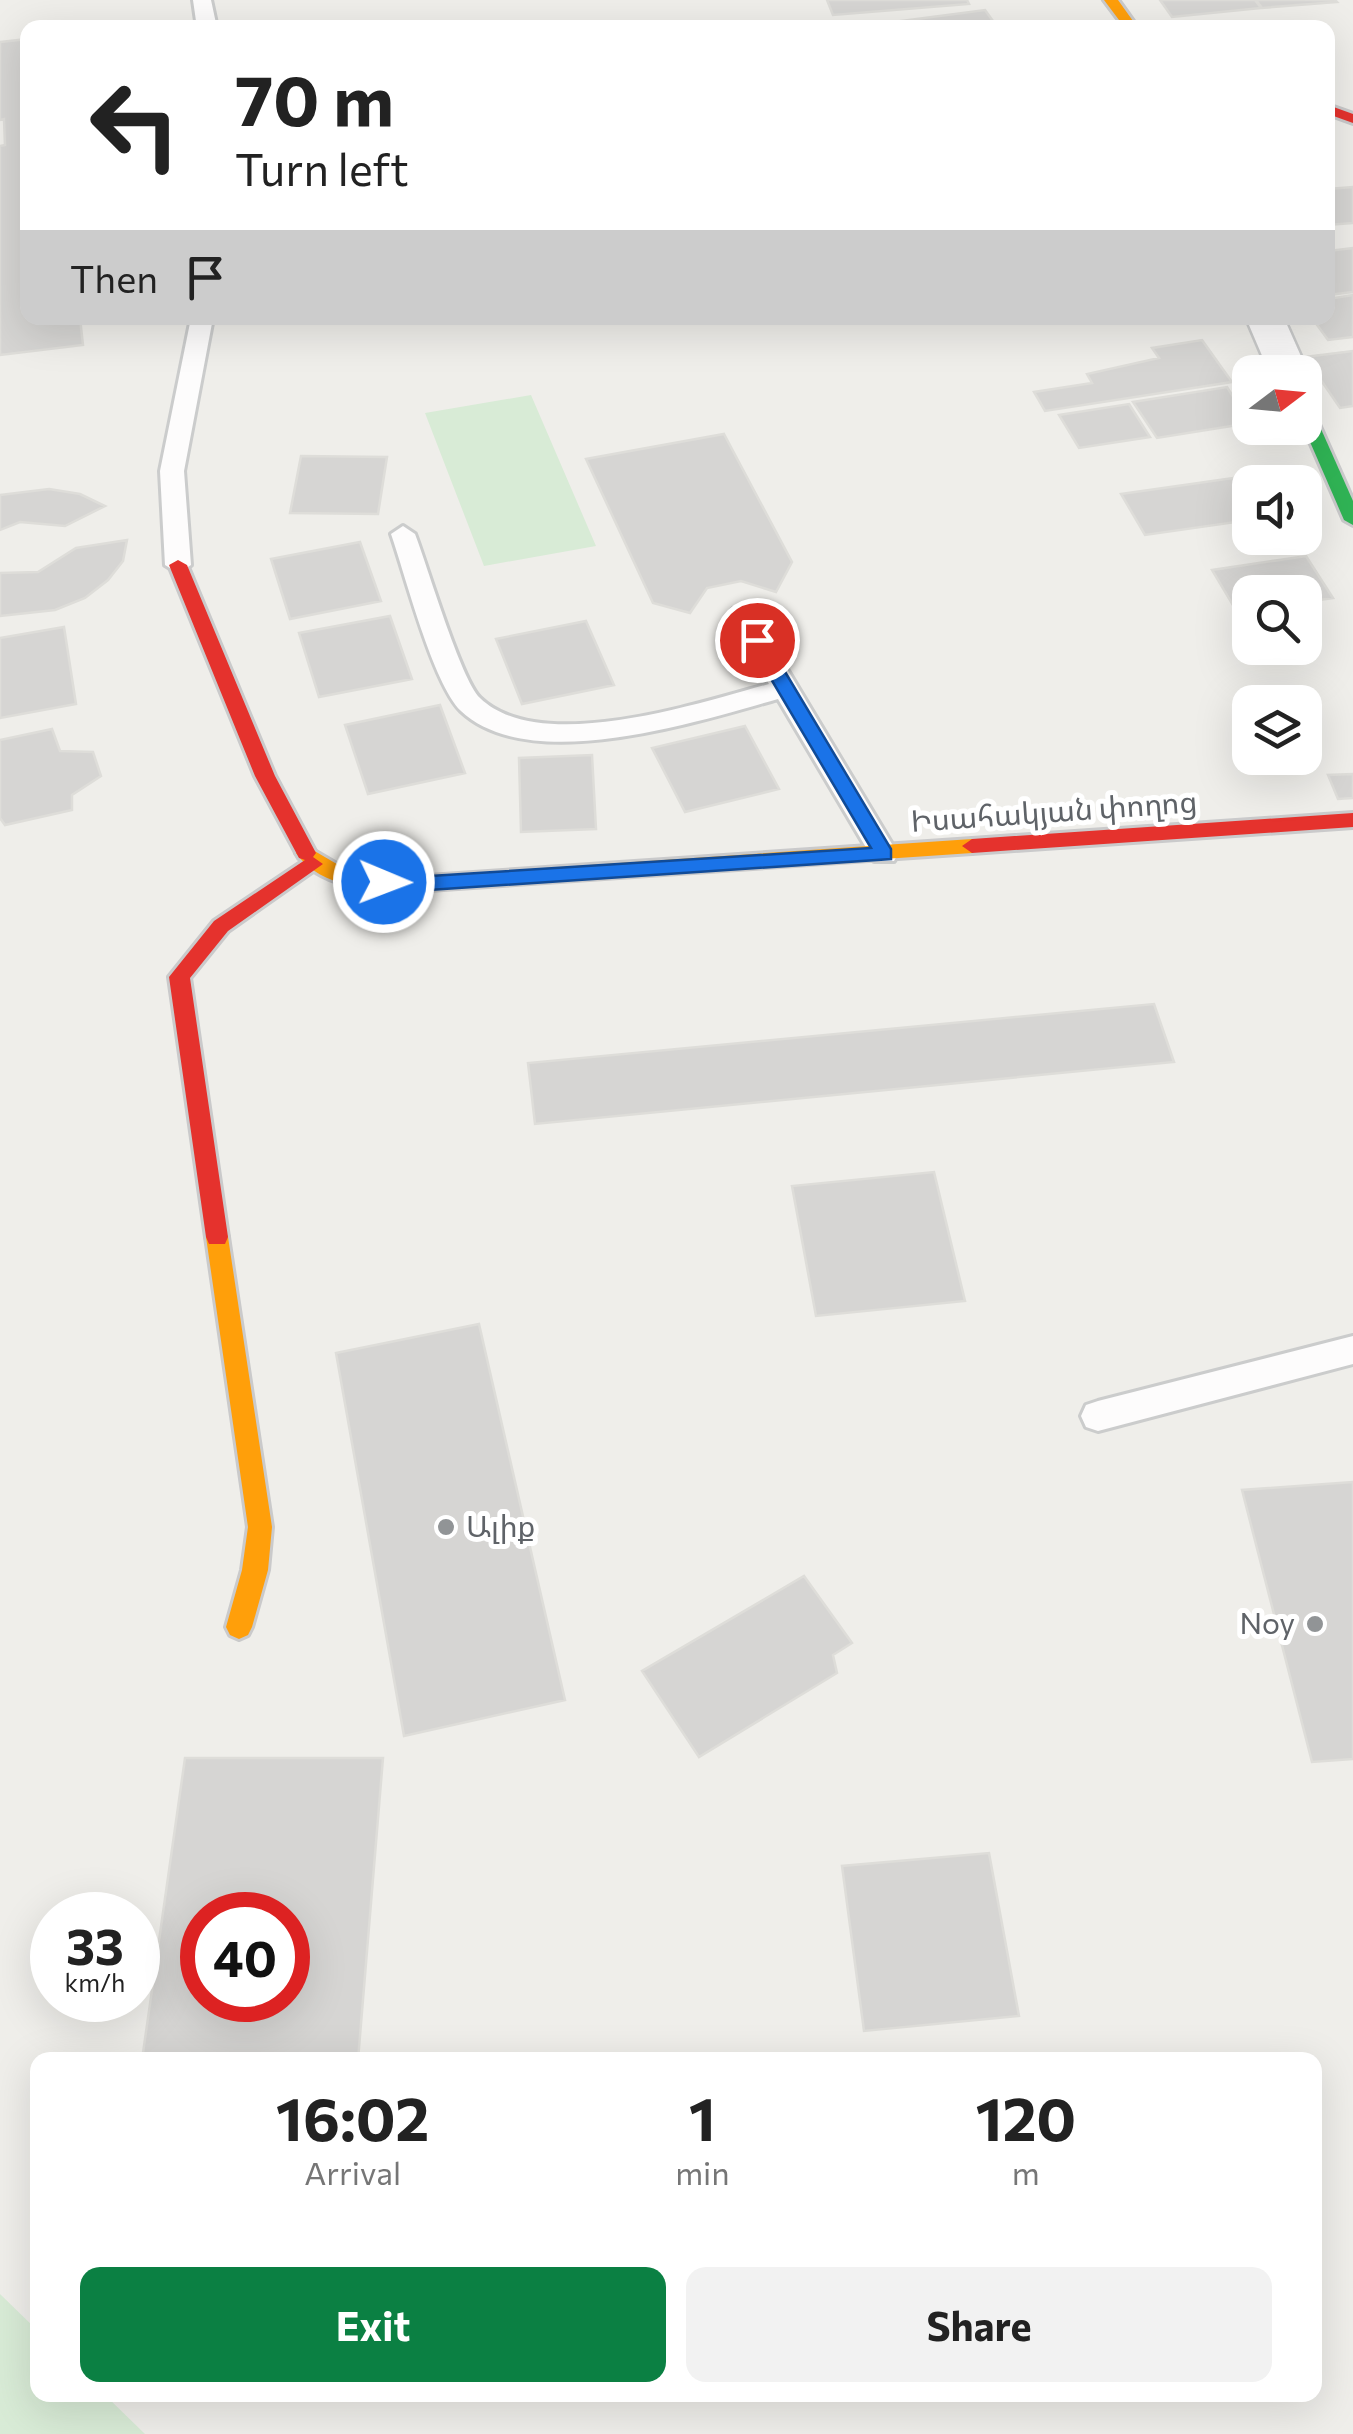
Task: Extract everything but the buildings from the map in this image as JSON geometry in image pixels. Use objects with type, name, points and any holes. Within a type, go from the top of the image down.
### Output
[{"type":"street","points":[[1268,325],[1281,355]]},
{"type":"street","points":[[1320,445],[1353,520]]},
{"type":"street","points":[[178,565],[283,818],[312,864],[220,925],[194,951],[179,977],[260,1527],[239,1627]]},
{"type":"street","name":"Իսահակյան փողոց","points":[[312,864],[354,880],[414,884],[1353,820]]},
{"type":"lane","points":[[178,565],[172,471],[201,325]]},
{"type":"lane","points":[[403,534],[466,702],[497,724],[533,731],[584,731],[652,722],[786,688]]},
{"type":"lane","points":[[742,615],[884,854]]},
{"type":"lane","points":[[1098,1416],[1353,1350]]},
{"type":"green space","points":[[531,395],[596,546],[484,566],[425,413]]},
{"type":"green space","points":[[0,2294],[30,2323],[30,2402],[112,2402],[145,2434],[0,2434]]},
{"type":"traffic: fast","points":[[1320,445],[1353,520]]},
{"type":"traffic: slow","points":[[1111,0],[1126,20]]},
{"type":"traffic: slow","points":[[306,853],[342,876],[414,884],[972,846]]},
{"type":"traffic: slow","points":[[217,1237],[260,1527],[255,1570],[239,1627]]},
{"type":"traffic: jam","points":[[1335,112],[1353,119]]},
{"type":"traffic: jam","points":[[178,565],[265,776],[306,853]]},
{"type":"traffic: jam","points":[[972,846],[1353,820]]},
{"type":"traffic: jam","points":[[217,1237],[179,977],[221,926],[313,864]]},
{"type":"place","name":"Ալիք","points":[[446,1527]]},
{"type":"place","name":"Noy","points":[[1315,1624]]},
{"type":"route","points":[[384,882],[414,884],[884,854],[757,640]]}]
